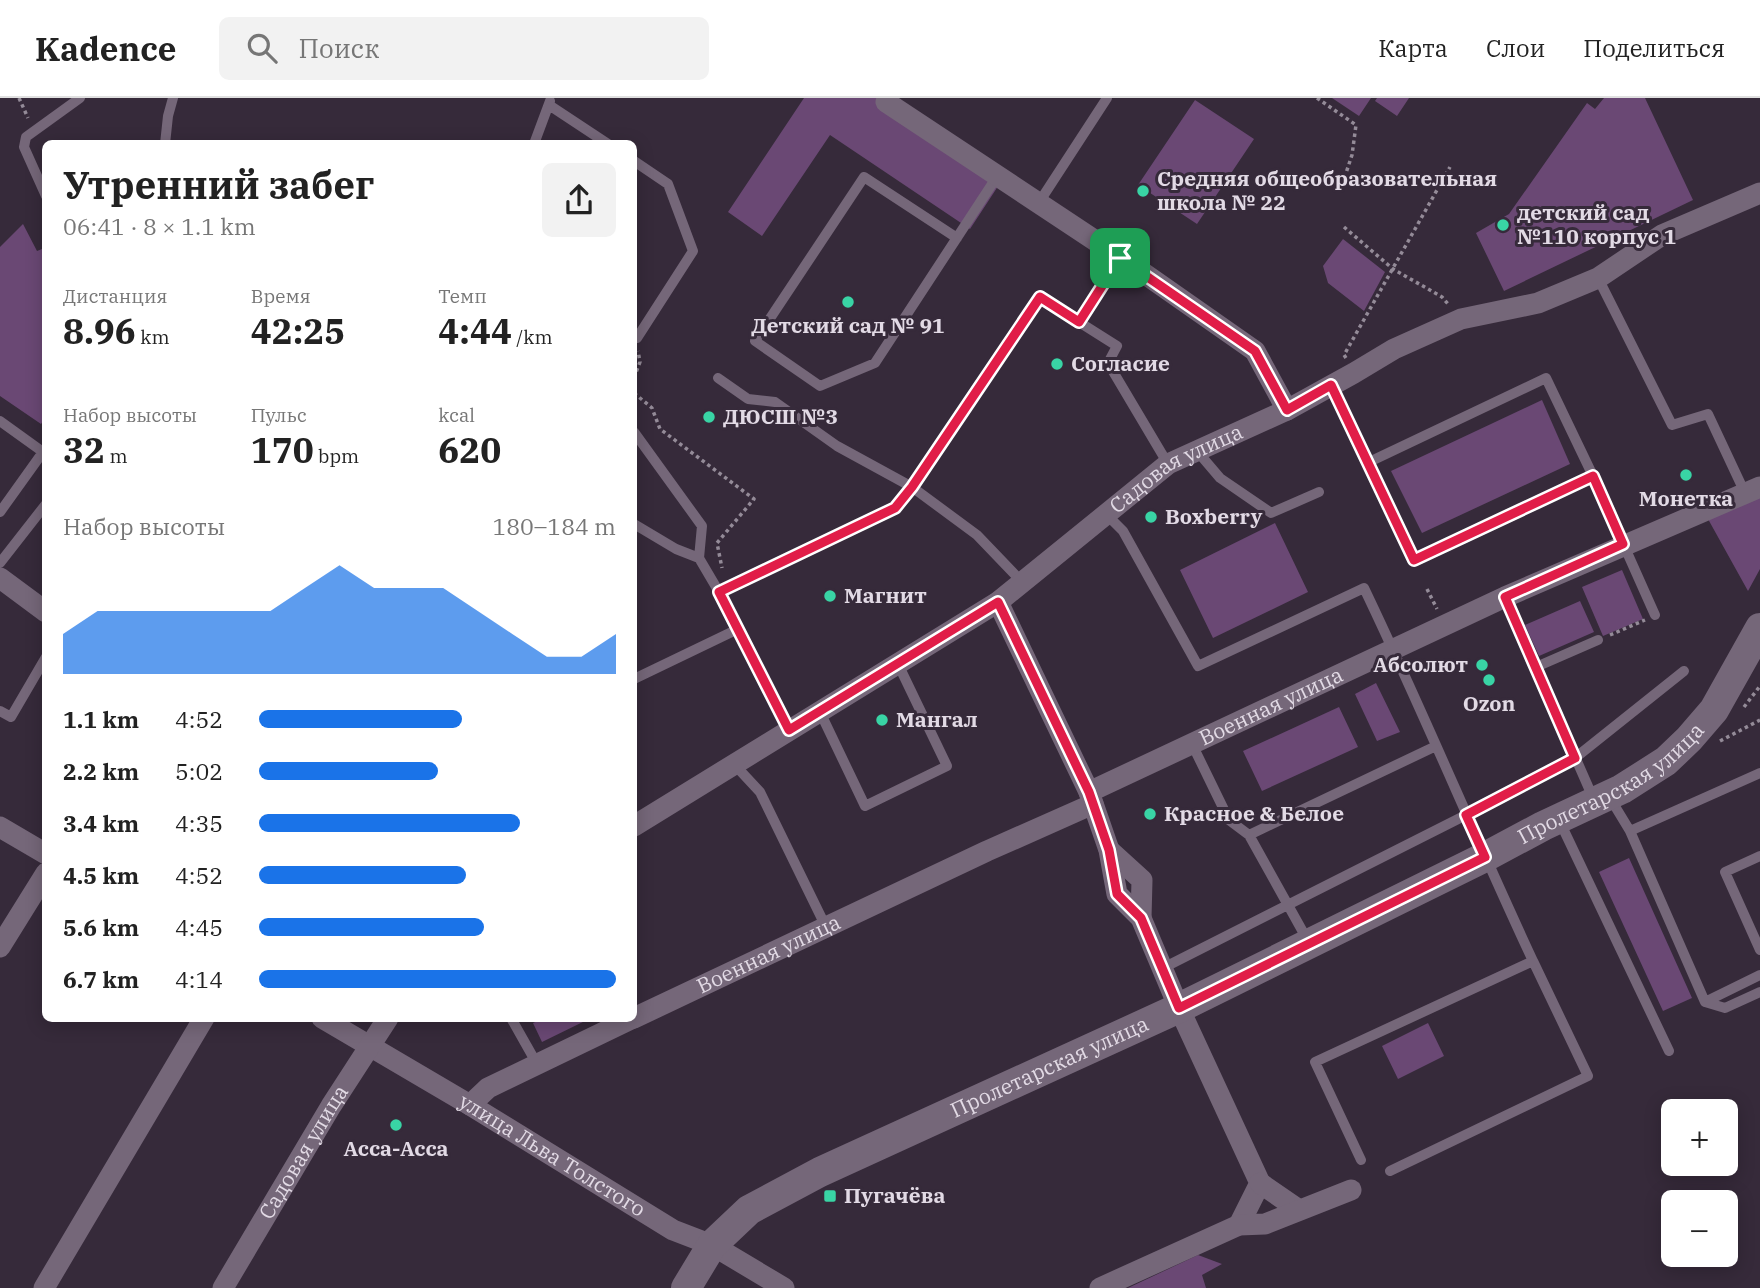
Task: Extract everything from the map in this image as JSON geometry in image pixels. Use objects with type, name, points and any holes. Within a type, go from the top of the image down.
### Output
[{"type":"street","points":[[887,100],[1255,351],[1287,410]]},
{"type":"street","name":"Садовая улица","points":[[637,824],[998,602],[1168,464],[1287,410],[1394,349],[1461,319],[1538,303],[1598,278],[1662,235],[1760,192]]},
{"type":"street","name":"Военная улица","points":[[637,1016],[987,851],[1192,744],[1393,648],[1623,544],[1752,490]]},
{"type":"street","points":[[0,578],[42,609]]},
{"type":"street","points":[[998,602],[1091,798],[1109,850],[1117,894],[1141,918],[1179,1008],[1260,1183],[1299,1210]]},
{"type":"street","name":"Пролетарская улица","points":[[686,1288],[712,1245],[749,1210],[820,1172],[1179,1008],[1485,857],[1558,818],[1622,789],[1666,761],[1714,710],[1760,628]]},
{"type":"street","points":[[0,827],[42,852]]},
{"type":"street","points":[[0,947],[42,879]]},
{"type":"street","points":[[44,1288],[202,1022]]},
{"type":"street","name":"улица Льва Толстого","points":[[329,1022],[673,1230],[712,1245],[784,1288]]},
{"type":"street","name":"Садовая улица","points":[[223,1288],[331,1106],[386,1022]]},
{"type":"street","name":"Военная улица","points":[[470,1105],[488,1088],[625,1022]]},
{"type":"street","points":[[1239,1225],[1260,1183]]},
{"type":"street","points":[[1100,1288],[1239,1225],[1265,1224],[1351,1190]]},
{"type":"lane","points":[[42,187],[24,147],[26,137],[80,98]]},
{"type":"lane","points":[[165,140],[173,98]]},
{"type":"lane","points":[[1038,204],[1107,98]]},
{"type":"lane","points":[[535,140],[550,101],[603,140]]},
{"type":"lane","points":[[637,163],[668,184],[694,251],[637,334]]},
{"type":"lane","points":[[957,238],[864,177],[755,341],[820,386],[875,363],[957,238],[998,175]]},
{"type":"lane","points":[[1079,322],[1120,258]]},
{"type":"lane","points":[[1598,278],[1672,425],[1708,414],[1752,490]]},
{"type":"lane","points":[[723,590],[895,508],[912,487],[1040,297],[1117,346],[1108,363],[1168,464]]},
{"type":"lane","points":[[718,378],[748,398],[775,402],[837,446],[912,487],[976,535],[1022,582]]},
{"type":"lane","points":[[1367,463],[1546,378],[1655,615]]},
{"type":"lane","points":[[1331,385],[1414,560],[1593,476]]},
{"type":"lane","points":[[0,421],[42,451]]},
{"type":"lane","points":[[637,436],[702,526],[699,558]]},
{"type":"lane","points":[[1197,451],[1220,478],[1271,513],[1319,492]]},
{"type":"lane","points":[[0,512],[42,453]]},
{"type":"lane","points":[[0,563],[42,509]]},
{"type":"lane","points":[[1106,514],[1123,531],[1198,666],[1364,588],[1532,961],[1588,1076],[1390,1171]]},
{"type":"lane","points":[[637,526],[676,549],[699,558],[723,590],[738,629],[789,730]]},
{"type":"lane","points":[[1505,597],[1575,758],[1602,799],[1630,831],[1705,1002],[1725,1008],[1760,992]]},
{"type":"lane","points":[[637,678],[738,629]]},
{"type":"lane","points":[[1536,667],[1598,640]]},
{"type":"lane","points":[[0,711],[10,717],[42,664]]},
{"type":"lane","points":[[820,712],[865,806],[947,766],[898,664]]},
{"type":"lane","points":[[1163,968],[1575,758],[1684,671]]},
{"type":"lane","points":[[1192,744],[1229,820],[1249,835],[1309,943]]},
{"type":"lane","points":[[1249,835],[1436,746]]},
{"type":"lane","points":[[734,764],[760,792],[826,927]]},
{"type":"lane","points":[[1630,831],[1760,773]]},
{"type":"lane","points":[[1558,818],[1669,1051]]},
{"type":"lane","points":[[1760,856],[1725,872],[1760,950]]},
{"type":"lane","points":[[1362,1160],[1315,1062],[1532,961]]},
{"type":"lane","points":[[1705,1002],[1760,975]]},
{"type":"lane","points":[[513,1022],[537,1064]]},
{"type":"path","points":[[19,98],[34,131]]},
{"type":"path","points":[[1317,98],[1356,125],[1352,155],[1345,176]]},
{"type":"path","points":[[1354,373],[1344,355],[1450,167]]},
{"type":"path","points":[[1344,228],[1393,269],[1442,297],[1461,319]]},
{"type":"path","points":[[637,347],[640,362],[637,370]]},
{"type":"path","points":[[637,396],[652,408],[660,429],[754,499],[718,543],[723,590]]},
{"type":"path","points":[[1598,640],[1655,615]]},
{"type":"path","points":[[1718,742],[1760,720]]},
{"type":"shaded area","points":[[804,98],[891,98],[1006,174],[970,229],[830,135],[762,236],[728,212]]},
{"type":"shaded area","points":[[1332,98],[1371,98],[1359,116]]},
{"type":"shaded area","points":[[1377,98],[1409,98],[1397,116],[1375,101]]},
{"type":"shaded area","points":[[1604,98],[1645,98],[1693,200],[1504,291],[1476,233],[1509,214],[1587,103],[1595,109]]},
{"type":"shaded area","points":[[1195,100],[1254,139],[1197,224],[1138,185]]},
{"type":"shaded area","points":[[23,224],[37,251],[42,249],[41,424],[0,396],[0,247]]},
{"type":"shaded area","points":[[1343,239],[1385,272],[1364,311],[1328,283],[1323,266]]},
{"type":"shaded area","points":[[1542,400],[1570,464],[1422,533],[1391,471]]},
{"type":"shaded area","points":[[1760,497],[1760,569],[1748,591],[1708,519]]},
{"type":"shaded area","points":[[1275,523],[1308,592],[1213,638],[1180,570]]},
{"type":"shaded area","points":[[1622,570],[1643,619],[1603,636],[1582,587]]},
{"type":"shaded area","points":[[1580,601],[1594,632],[1539,656],[1525,625]]},
{"type":"shaded area","points":[[1376,683],[1400,732],[1377,741],[1355,694]]},
{"type":"shaded area","points":[[1339,707],[1358,747],[1262,791],[1243,751]]},
{"type":"shaded area","points":[[1629,858],[1692,998],[1663,1011],[1599,872]]},
{"type":"shaded area","points":[[535,1022],[583,1022],[542,1042],[533,1023]]},
{"type":"shaded area","points":[[1428,1023],[1444,1056],[1398,1079],[1382,1046]]},
{"type":"shaded area","points":[[1198,1255],[1222,1264],[1202,1275],[1206,1288],[1128,1288]]},
{"type":"place","name":"Средняя общеобразовательная школа № 22","points":[[1143,191]]},
{"type":"place","name":"детский сад №110 корпус 1","points":[[1503,225]]},
{"type":"place","name":"Детский сад № 91","points":[[848,302]]},
{"type":"place","name":"Согласие","points":[[1057,364]]},
{"type":"place","name":"ДЮСШ №3","points":[[709,417]]},
{"type":"place","name":"Монетка","points":[[1686,475]]},
{"type":"place","name":"Boxberry","points":[[1151,517]]},
{"type":"place","name":"Магнит","points":[[830,596]]},
{"type":"place","name":"Абсолют","points":[[1482,665]]},
{"type":"place","name":"Ozon","points":[[1489,680]]},
{"type":"place","name":"Мангал","points":[[882,720]]},
{"type":"place","name":"Красное & Белое","points":[[1150,814]]},
{"type":"place","name":"Асса-Асса","points":[[396,1125]]},
{"type":"place","name":"Пугачёва","points":[[830,1196]]},
{"type":"route","points":[[1120,258],[1255,351],[1287,410],[1331,385],[1414,560],[1593,476],[1623,544],[1505,597],[1575,758],[1466,815],[1485,857],[1179,1008],[1141,918],[1117,894],[1109,850],[1089,792],[998,602],[789,730],[719,592],[895,508],[912,487],[1040,297],[1079,322],[1120,258]]}]
